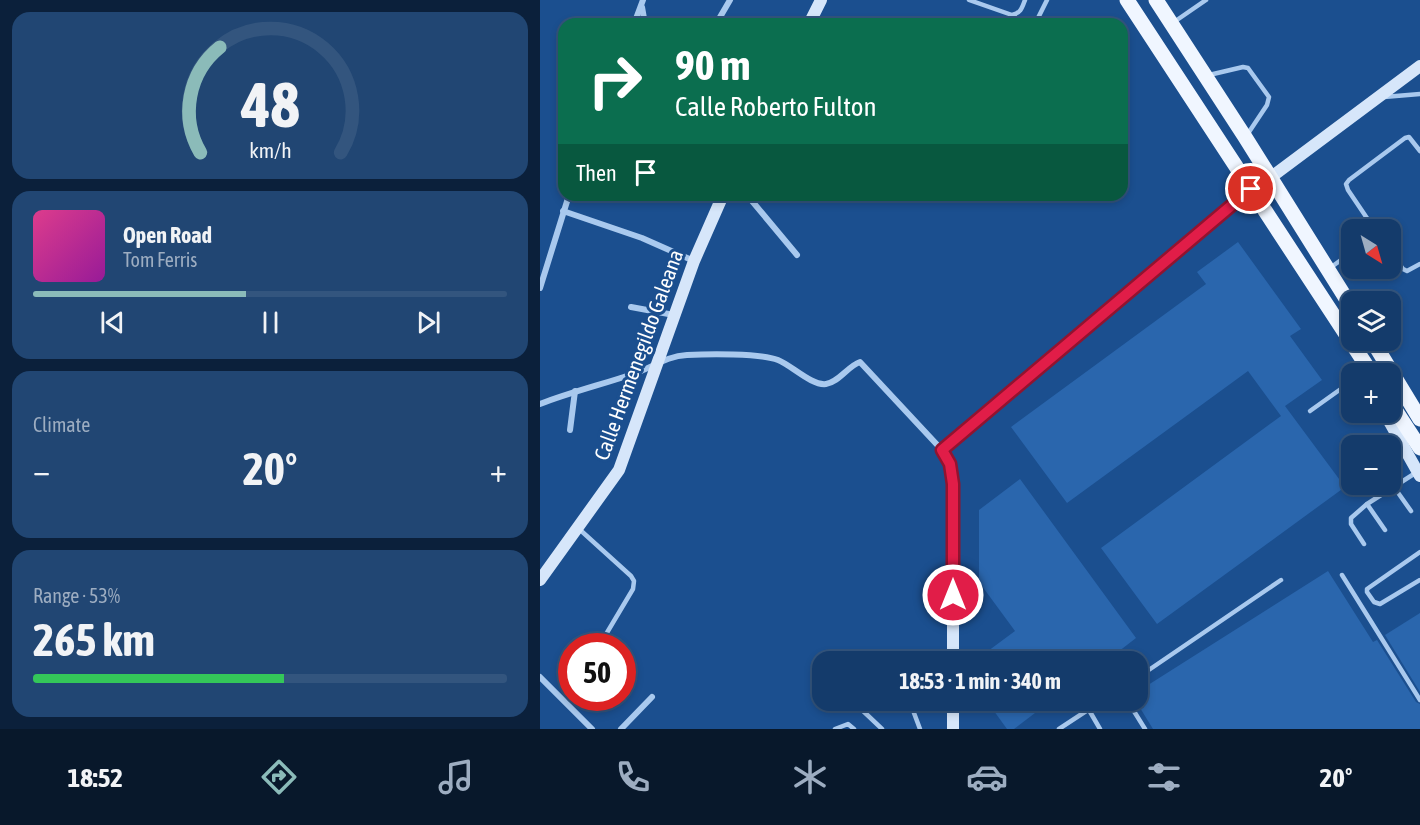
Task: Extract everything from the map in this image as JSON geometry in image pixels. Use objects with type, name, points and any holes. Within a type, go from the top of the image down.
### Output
[{"type":"main road","points":[[812,18],[821,0]]},
{"type":"main road","points":[[1127,0],[1341,325]]},
{"type":"main road","points":[[1156,0],[1341,291]]},
{"type":"main road","points":[[1270,178],[1420,66]]},
{"type":"main road","points":[[953,651],[953,484],[950,464],[942,450],[1251,189]]},
{"type":"main road","name":"Calle Hermenegildo Galeana","points":[[540,580],[619,470],[694,261],[720,201]]},
{"type":"main road","points":[[1379,351],[1420,419]]},
{"type":"main road","points":[[1403,391],[1420,411]]},
{"type":"main road","points":[[1401,418],[1420,448]]},
{"type":"main road","points":[[1390,423],[1419,474]]},
{"type":"main road","points":[[953,711],[953,729]]},
{"type":"street","points":[[720,18],[730,0]]},
{"type":"street","points":[[636,18],[642,1]]},
{"type":"street","points":[[642,1],[644,18]]},
{"type":"street","points":[[540,288],[567,201]]},
{"type":"street","points":[[752,201],[797,255]]},
{"type":"street","points":[[563,211],[642,238],[694,261]]},
{"type":"street","points":[[631,307],[674,315]]},
{"type":"street","points":[[540,405],[575,391],[637,373],[658,362],[685,355],[763,356],[777,360],[816,383],[825,384],[832,382],[860,362],[942,450]]},
{"type":"street","points":[[570,430],[575,391]]},
{"type":"street","points":[[540,677],[592,729]]},
{"type":"street","points":[[621,729],[652,697]]},
{"type":"lane","points":[[969,0],[1012,15],[1018,14],[1025,0]]},
{"type":"lane","points":[[1038,18],[1047,0]]},
{"type":"lane","points":[[1171,24],[1204,1]]},
{"type":"lane","points":[[1205,76],[1243,67],[1248,68],[1269,97],[1267,105],[1245,137]]},
{"type":"lane","points":[[1379,97],[1420,94]]},
{"type":"lane","points":[[1368,219],[1348,190],[1346,184],[1349,180],[1405,138],[1412,139],[1420,151]]},
{"type":"lane","points":[[1327,269],[1341,259]]},
{"type":"lane","points":[[1401,266],[1407,271],[1420,264]]},
{"type":"lane","points":[[1310,411],[1341,389]]},
{"type":"lane","points":[[1401,483],[1419,474]]},
{"type":"lane","points":[[1364,544],[1350,521],[1382,495]]},
{"type":"lane","points":[[1400,495],[1411,511]]},
{"type":"lane","points":[[1368,504],[1385,530]]},
{"type":"lane","points":[[578,528],[634,581],[633,590],[607,633]]},
{"type":"lane","points":[[1420,552],[1367,589],[1367,592],[1374,602],[1380,604],[1420,580]]},
{"type":"lane","points":[[1342,575],[1420,700]]},
{"type":"lane","points":[[1148,671],[1281,580]]},
{"type":"lane","points":[[863,711],[882,729]]},
{"type":"lane","points":[[1059,729],[1087,711]]},
{"type":"lane","points":[[1090,711],[1100,729]]},
{"type":"lane","points":[[1134,711],[1145,729]]},
{"type":"lane","points":[[914,713],[920,729]]},
{"type":"lane","points":[[835,729],[848,724],[854,729]]},
{"type":"building","points":[[1238,242],[1301,329],[1290,336],[1322,380],[1285,406],[1341,482],[1341,490],[1157,624],[1101,548],[1281,416],[1248,371],[1067,503],[1011,427],[1206,284],[1197,272]]},
{"type":"building","points":[[1020,479],[1136,638],[1119,651],[988,651],[1015,631],[979,582],[979,510]]},
{"type":"building","points":[[1328,571],[1373,642],[1377,640],[1416,702],[1420,704],[1420,729],[1153,729],[1142,711],[1148,711],[1148,685]]},
{"type":"building","points":[[1420,613],[1420,692],[1385,635]]},
{"type":"building","points":[[994,711],[1038,711],[1014,729],[1007,729]]},
{"type":"route","points":[[953,595],[953,484],[950,464],[942,450],[1251,189]]}]
